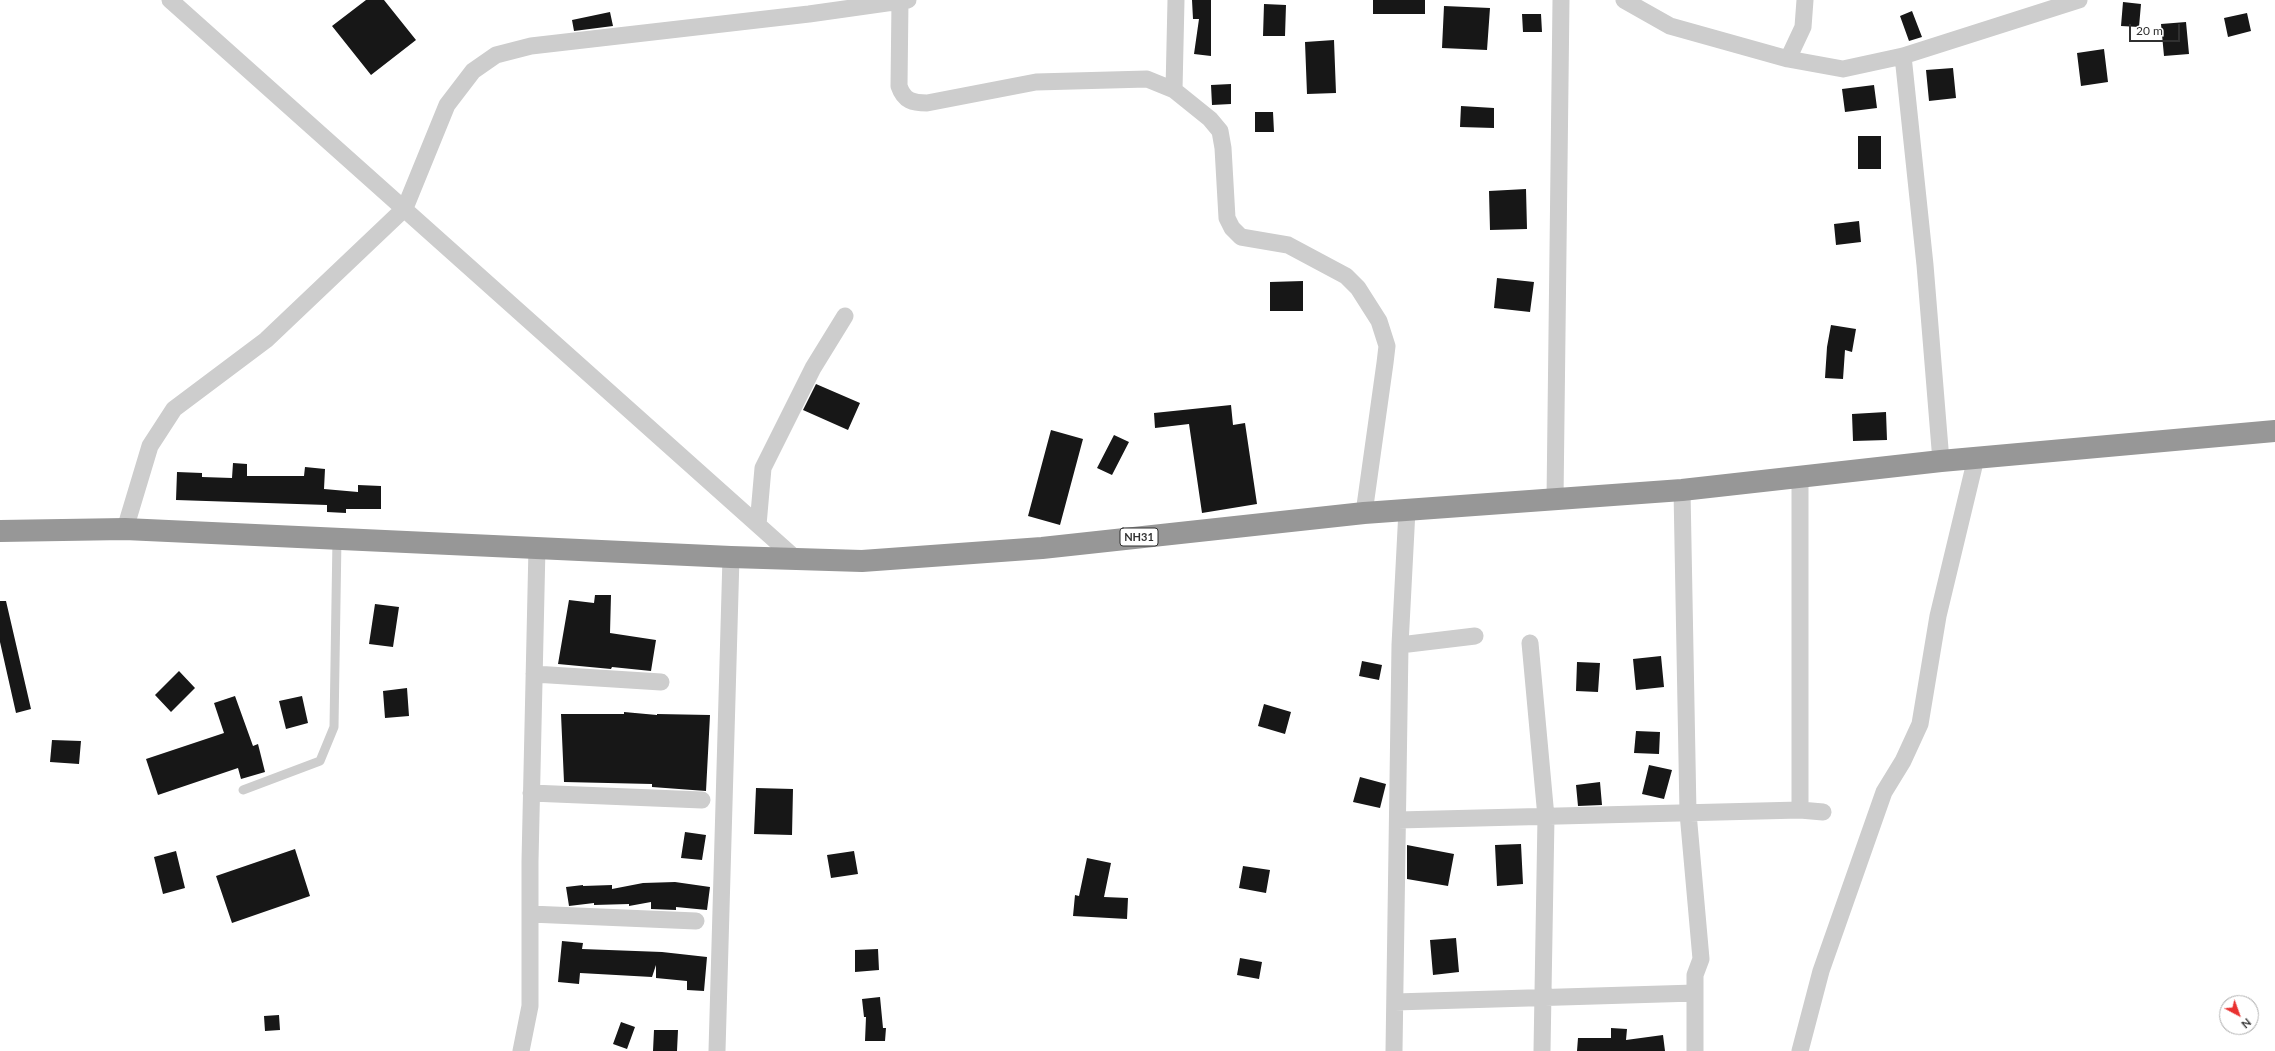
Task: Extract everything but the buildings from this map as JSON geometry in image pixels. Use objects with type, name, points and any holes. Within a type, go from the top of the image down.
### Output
[{"type":"highway","name":"NH31","points":[[0,531],[125,530],[337,538],[731,557],[862,560],[1042,548],[1364,513],[1682,490],[1800,475],[2275,431]]},
{"type":"street","points":[[170,0],[405,208],[795,558]]},
{"type":"street","points":[[1174,90],[1176,0]]},
{"type":"street","points":[[1555,500],[1561,0]]},
{"type":"street","points":[[1624,0],[1670,26],[1788,59],[1843,69],[1903,56],[2079,0]]},
{"type":"street","points":[[1788,59],[1803,27],[1806,0]]},
{"type":"street","points":[[125,530],[150,446],[174,409],[266,340],[405,208],[447,105],[473,71],[496,55],[531,46],[808,7],[904,1],[899,86],[902,95],[913,103],[928,103],[1036,82],[1147,79],[1174,90],[1210,119],[1220,131],[1223,148],[1227,218],[1232,228],[1241,237],[1288,246],[1346,276],[1358,288],[1379,321],[1386,346],[1386,363],[1364,513]]},
{"type":"street","points":[[1903,56],[1925,265],[1941,461]]},
{"type":"street","points":[[758,525],[763,468],[813,368],[845,316]]},
{"type":"street","points":[[1800,1051],[1821,971],[1884,792],[1903,762],[1920,724],[1938,616],[1976,458]]},
{"type":"street","points":[[1800,475],[1800,810]]},
{"type":"street","points":[[1682,490],[1688,813],[1701,959],[1695,975],[1695,1051]]},
{"type":"street","points":[[1394,1051],[1400,645],[1407,510]]},
{"type":"street","points":[[521,1051],[530,1006],[531,793],[537,547]]},
{"type":"street","points":[[717,1051],[731,557]]},
{"type":"street","points":[[1400,645],[1475,636]]},
{"type":"street","points":[[1530,643],[1546,817],[1542,1051]]},
{"type":"street","points":[[534,674],[660,682]]},
{"type":"street","points":[[531,793],[702,800]]},
{"type":"street","points":[[1398,820],[1800,810],[1823,812]]},
{"type":"street","points":[[530,914],[696,921]]},
{"type":"street","points":[[1395,1002],[1695,993]]},
{"type":"lane","points":[[242,790],[320,761],[334,727],[337,538]]}]
